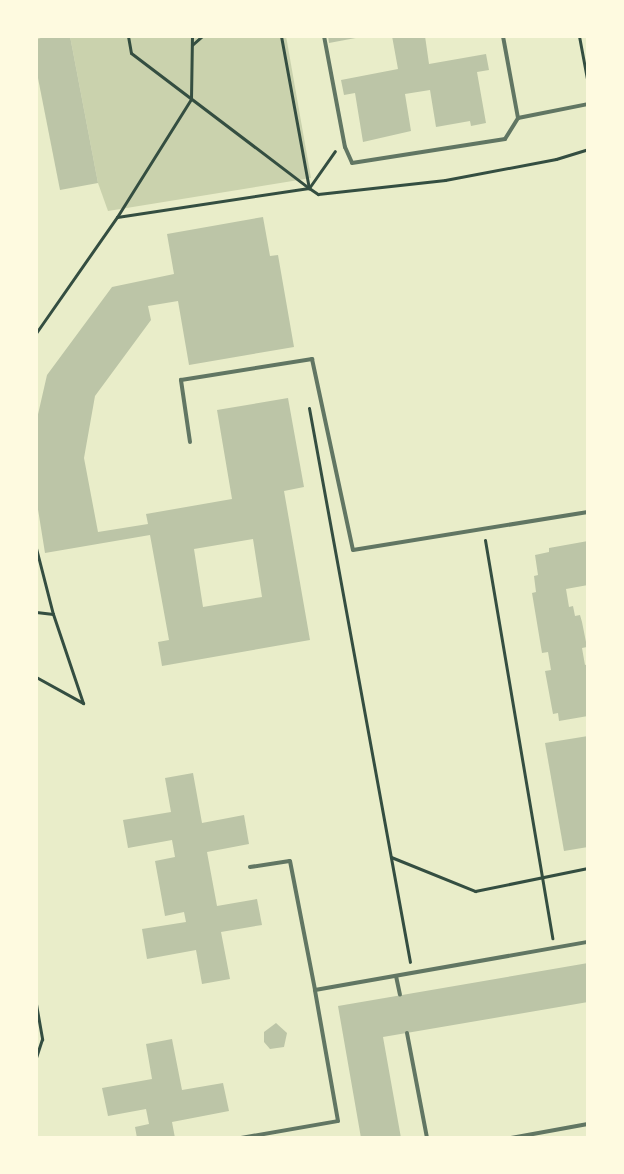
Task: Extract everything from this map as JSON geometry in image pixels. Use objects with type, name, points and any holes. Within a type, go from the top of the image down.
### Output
[{"type":"lane","points":[[324,36],[345,147],[352,163],[505,139],[518,118],[503,36]]},
{"type":"lane","points":[[518,118],[588,104]]},
{"type":"lane","points":[[190,442],[181,380],[312,359],[353,550],[588,512]]},
{"type":"lane","points":[[241,1138],[338,1121],[290,861],[250,867]]},
{"type":"lane","points":[[315,990],[588,942]]},
{"type":"lane","points":[[396,976],[400,995]]},
{"type":"lane","points":[[407,1033],[427,1138]]},
{"type":"lane","points":[[511,1138],[588,1124]]},
{"type":"path","points":[[128,36],[131,53],[309,188]]},
{"type":"path","points":[[36,333],[117,217],[191,99],[192,36]]},
{"type":"path","points":[[192,45],[202,36]]},
{"type":"path","points":[[579,36],[588,84]]},
{"type":"path","points":[[117,217],[309,188],[336,150],[345,147]]},
{"type":"path","points":[[309,407],[412,973]]},
{"type":"path","points":[[483,529],[540,878],[554,948]]},
{"type":"path","points":[[36,548],[53,614],[83,703],[36,677]]},
{"type":"path","points":[[36,612],[53,614]]},
{"type":"path","points":[[391,857],[476,891],[588,868]]},
{"type":"path","points":[[36,1004],[42,1038],[36,1057]]},
{"type":"green space","points":[[70,36],[286,36],[311,178],[108,211],[98,183]]},
{"type":"building","points":[[50,36],[70,36],[98,183],[60,190],[36,68],[36,39]]},
{"type":"building","points":[[328,36],[361,36],[361,37],[329,43]]},
{"type":"building","points":[[392,36],[425,36],[429,64],[486,54],[489,70],[477,72],[486,123],[471,126],[470,121],[436,127],[430,90],[405,94],[411,131],[363,142],[355,93],[344,95],[341,80],[398,69]]},
{"type":"building","points":[[263,217],[270,256],[278,255],[294,347],[189,365],[178,301],[148,306],[151,320],[95,396],[84,458],[98,532],[148,524],[146,514],[232,499],[217,410],[288,398],[304,487],[284,491],[310,640],[162,666],[158,642],[169,640],[150,535],[45,553],[36,497],[36,423],[47,375],[112,287],[174,274],[167,234]],"holes":[[[253,539],[262,597],[203,607],[194,549]]]},
{"type":"building","points":[[588,541],[588,585],[566,589],[569,607],[573,606],[575,616],[580,615],[587,647],[582,648],[585,665],[588,664],[588,716],[559,721],[558,713],[553,714],[545,671],[551,670],[548,652],[542,653],[532,593],[536,592],[534,576],[538,575],[535,555],[549,552],[549,548]]},
{"type":"building","points":[[588,736],[588,847],[564,851],[545,743]]},
{"type":"building","points":[[193,773],[202,823],[244,815],[249,844],[207,852],[217,906],[257,899],[262,925],[221,932],[230,979],[202,984],[196,950],[147,959],[142,929],[186,922],[184,912],[165,916],[155,861],[175,857],[172,840],[128,848],[123,820],[171,812],[165,778]]},
{"type":"building","points":[[588,963],[588,1002],[383,1037],[401,1138],[361,1138],[338,1006]]},
{"type":"building","points":[[276,1023],[287,1033],[284,1047],[270,1049],[264,1042],[264,1032]]},
{"type":"building","points":[[172,1039],[182,1090],[223,1083],[229,1111],[172,1122],[175,1138],[137,1138],[135,1127],[149,1124],[146,1109],[108,1116],[102,1088],[152,1079],[146,1044]]}]
